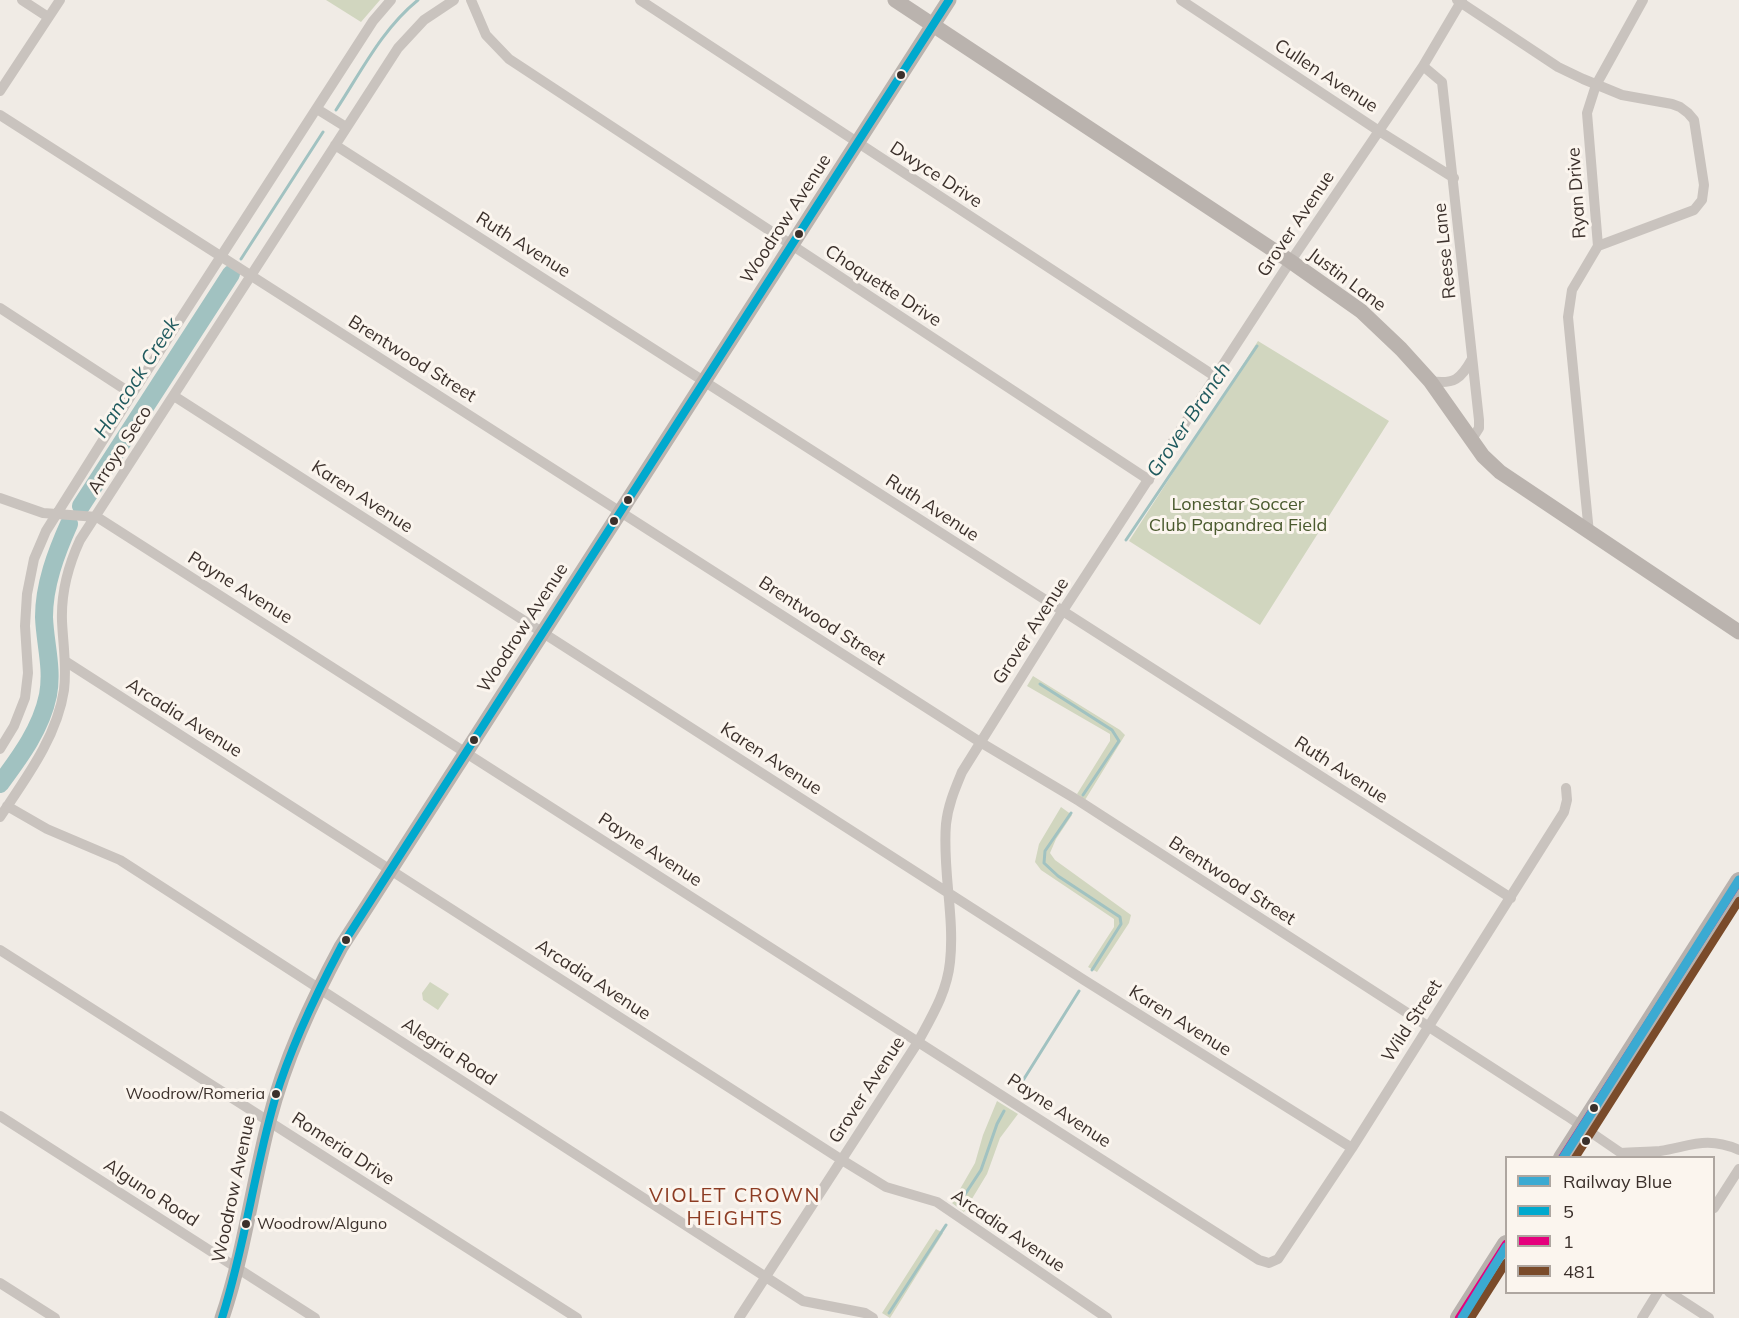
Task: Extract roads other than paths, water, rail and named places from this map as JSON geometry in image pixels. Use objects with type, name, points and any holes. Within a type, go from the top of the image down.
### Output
[{"type":"main road","points":[[1563,1156],[1739,881]]},
{"type":"main road","points":[[1459,1318],[1505,1246]]},
{"type":"street","points":[[22,0],[48,17]]},
{"type":"street","points":[[0,91],[60,0]]},
{"type":"street","name":"Arroyo Seco","points":[[0,749],[14,726],[25,698],[28,673],[25,626],[27,594],[40,544],[132,394],[373,21],[390,0]]},
{"type":"street","name":"Arroyo Seco","points":[[0,817],[46,744],[55,724],[63,692],[65,661],[62,613],[65,585],[75,551],[346,127],[406,38],[424,20],[454,0]]},
{"type":"street","name":"Choquette Drive","points":[[471,0],[486,35],[509,59],[1149,480]]},
{"type":"street","name":"Dwyce Drive","points":[[640,0],[1216,377]]},
{"type":"street","name":"Justin Lane","points":[[895,0],[1290,261],[1361,311],[1401,349],[1430,381],[1483,456],[1500,472],[1739,632]]},
{"type":"street","name":"Woodrow Avenue","points":[[222,1318],[237,1268],[269,1121],[290,1053],[319,988],[341,947],[950,0]]},
{"type":"street","name":"Cullen Avenue","points":[[1180,0],[1454,178]]},
{"type":"street","name":"Ryan Drive","points":[[1589,533],[1568,317],[1572,290],[1598,246],[1587,113],[1596,85],[1643,0]]},
{"type":"street","points":[[1460,1],[1558,67],[1622,95],[1680,107],[1694,120],[1704,185],[1702,200],[1694,210],[1598,246]]},
{"type":"street","name":"Grover Avenue","points":[[739,1318],[918,1042],[936,1010],[950,963],[951,934],[945,847],[946,823],[951,799],[962,772],[1062,612],[1290,261],[1424,66],[1460,1]]},
{"type":"street","name":"Reese Lane","points":[[1424,66],[1442,82],[1479,420],[1479,428],[1472,439]]},
{"type":"street","points":[[317,109],[346,127]]},
{"type":"street","name":"Brentwood Street","points":[[0,115],[980,742],[1079,801],[1582,1126],[1622,1155]]},
{"type":"street","name":"Ruth Avenue","points":[[335,145],[1511,898]]},
{"type":"street","points":[[0,308],[132,394]]},
{"type":"street","points":[[1430,381],[1443,382],[1463,376],[1472,359]]},
{"type":"street","name":"Karen Avenue","points":[[174,396],[1074,974],[1352,1148]]},
{"type":"street","name":"Payne Avenue","points":[[0,498],[43,513],[97,517],[1259,1260],[1269,1263]]},
{"type":"street","name":"Arcadia Avenue","points":[[65,661],[842,1160],[886,1187],[937,1202],[1107,1318]]},
{"type":"street","name":"Wild Street","points":[[1269,1263],[1278,1259],[1352,1148],[1511,898],[1564,812],[1567,800],[1566,788]]},
{"type":"street","name":"Alegria Road","points":[[7,806],[47,829],[120,860],[803,1300],[865,1313],[873,1318]]},
{"type":"street","name":"Romeria Drive","points":[[0,950],[578,1318]]},
{"type":"street","name":"Alguno Road","points":[[0,1116],[315,1318]]},
{"type":"street","points":[[1622,1155],[1700,1142],[1714,1142],[1739,1149]]},
{"type":"street","points":[[1715,1205],[1739,1169]]},
{"type":"street","points":[[0,1283],[55,1318]]},
{"type":"street","points":[[1642,1318],[1657,1294]]},
{"type":"street","points":[[1671,1294],[1708,1318]]},
{"type":"waterway","name":"Hancock Creek","points":[[336,110],[383,38],[405,11],[418,0]]},
{"type":"waterway","name":"Hancock Creek","points":[[241,259],[323,132]]},
{"type":"waterway","name":"Hancock Creek","points":[[81,506],[231,274]]},
{"type":"waterway","name":"Grover Branch","points":[[1126,540],[1257,346]]},
{"type":"waterway","name":"Hancock Creek","points":[[0,784],[29,742],[45,707],[50,675],[44,617],[46,593],[55,558],[69,524]]},
{"type":"waterway","name":"Grover Branch","points":[[1040,684],[1112,730],[1119,741],[1083,795]]},
{"type":"waterway","name":"Grover Branch","points":[[1071,813],[1045,851],[1044,863],[1058,876],[1120,917],[1121,924],[1092,970]]},
{"type":"waterway","name":"Grover Branch","points":[[1017,1090],[1079,991]]},
{"type":"waterway","name":"Grover Branch","points":[[958,1205],[981,1170],[997,1124],[1004,1111]]},
{"type":"waterway","name":"Grover Branch","points":[[889,1313],[946,1225]]},
{"type":"rail line","name":"Blue","points":[[1564,1156],[1739,880]]},
{"type":"rail line","name":"Blue","points":[[1462,1318],[1505,1249]]},
{"type":"place","name":"Woodrow/Romeria","points":[[276,1094]]},
{"type":"place","name":"Woodrow/Alguno","points":[[246,1224]]},
{"type":"district","name":"VIOLET CROWN HEIGHTS","points":[[735,1208]]},
{"type":"park label","name":"Lonestar Soccer Club Papandrea Field","points":[[1238,515]]}]
